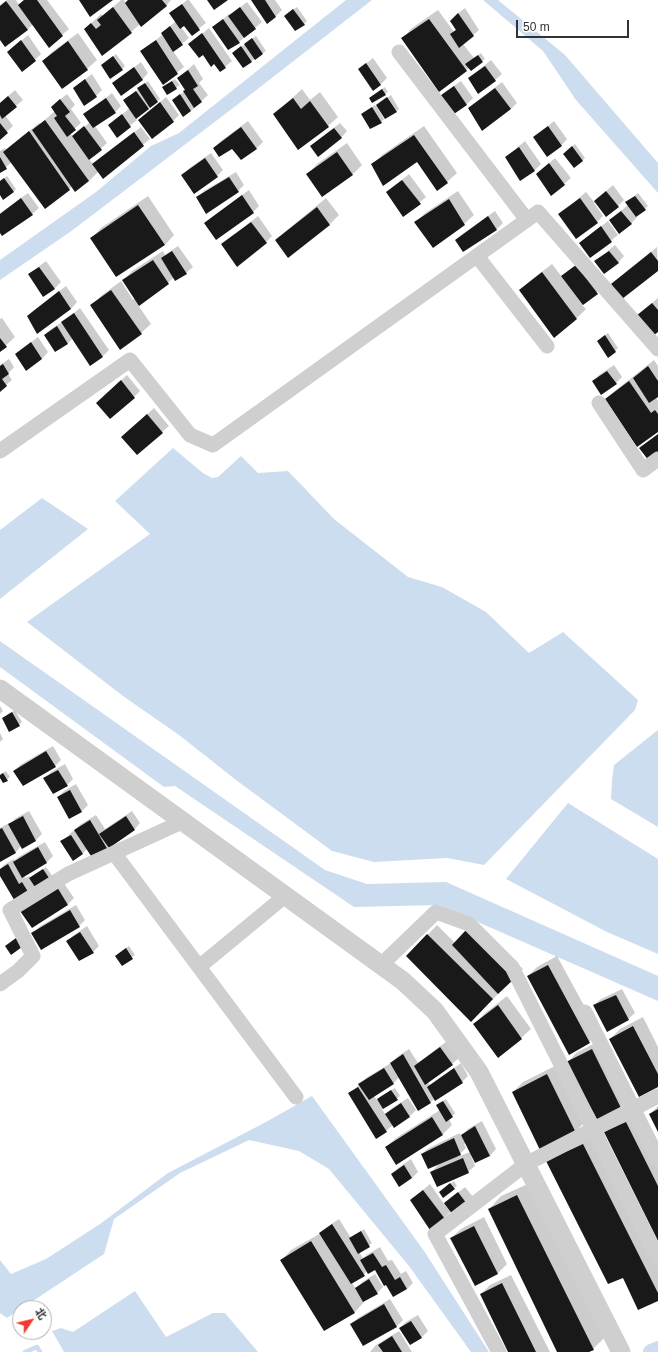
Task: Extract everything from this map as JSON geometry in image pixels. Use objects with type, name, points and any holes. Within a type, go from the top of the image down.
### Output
[{"type":"street","points":[[398,52],[527,220]]},
{"type":"street","points":[[0,451],[130,360],[190,435],[213,445],[538,212],[658,349]]},
{"type":"street","points":[[477,256],[547,346]]},
{"type":"street","points":[[599,404],[643,470],[658,459]]},
{"type":"street","points":[[0,689],[404,981],[435,1011],[479,1072],[621,1352]]},
{"type":"street","points":[[0,984],[18,971],[33,956],[10,910],[68,874],[184,821]]},
{"type":"street","points":[[114,853],[296,1097]]},
{"type":"street","points":[[199,967],[285,896]]},
{"type":"street","points":[[381,965],[436,912],[469,924],[512,967],[658,1258]]},
{"type":"street","points":[[585,1012],[658,1158]]},
{"type":"street","points":[[499,1352],[435,1234],[526,1164],[658,1096]]},
{"type":"water","points":[[346,0],[372,0],[70,232],[0,280],[0,260],[96,192],[151,146],[179,133]]},
{"type":"water","points":[[483,0],[498,0],[565,55],[658,163],[658,193],[576,100],[543,51]]},
{"type":"water","points":[[173,448],[203,473],[212,478],[218,477],[241,456],[258,473],[288,471],[334,519],[408,577],[442,587],[486,612],[529,653],[563,632],[638,700],[635,710],[484,865],[447,858],[374,862],[332,851],[236,780],[179,735],[123,696],[27,622],[150,534],[115,501]]},
{"type":"water","points":[[42,498],[88,529],[0,599],[0,530]]},
{"type":"water","points":[[0,641],[325,870],[367,884],[446,882],[658,976],[658,1001],[439,905],[354,907],[175,786],[164,787],[0,667]]},
{"type":"water","points":[[658,730],[658,827],[611,799],[614,765]]},
{"type":"water","points":[[568,803],[658,859],[658,954],[607,932],[506,879]]},
{"type":"water","points":[[312,1096],[424,1251],[489,1352],[471,1352],[409,1266],[329,1169],[299,1151],[249,1140],[180,1173],[114,1219],[104,1254],[34,1300],[12,1300],[12,1315],[7,1318],[0,1313],[0,1260],[11,1274],[46,1259],[100,1224],[168,1173],[266,1122]]},
{"type":"water","points":[[135,1291],[166,1337],[213,1313],[225,1313],[258,1352],[64,1352],[52,1331],[61,1328],[73,1332]]},
{"type":"building","points":[[24,0],[37,0],[63,36],[49,48],[18,5]]},
{"type":"building","points":[[79,0],[113,0],[90,17]]},
{"type":"building","points":[[128,0],[162,0],[167,6],[141,27],[125,3]]},
{"type":"building","points":[[207,0],[228,0],[214,10]]},
{"type":"building","points":[[251,0],[265,0],[276,17],[267,24]]},
{"type":"building","points":[[6,1],[28,30],[5,47],[0,40],[0,6]]},
{"type":"building","points":[[182,4],[200,30],[192,36],[184,26],[180,29],[169,13]]},
{"type":"building","points":[[113,7],[132,33],[102,56],[84,29],[91,23],[96,29],[101,25],[97,20]]},
{"type":"building","points":[[240,7],[256,29],[244,38],[228,16]]},
{"type":"building","points":[[293,9],[305,25],[295,31],[284,16]]},
{"type":"building","points":[[458,13],[474,36],[459,48],[450,34],[456,30],[450,21]]},
{"type":"building","points":[[223,19],[240,43],[228,50],[212,27]]},
{"type":"building","points":[[429,19],[467,71],[439,92],[401,38]]},
{"type":"building","points":[[170,26],[183,45],[173,52],[161,33]]},
{"type":"building","points":[[202,33],[226,68],[220,72],[214,64],[211,67],[203,55],[199,58],[188,44]]},
{"type":"building","points":[[252,38],[263,54],[255,60],[244,44]]},
{"type":"building","points":[[21,40],[36,61],[22,72],[7,52]]},
{"type":"building","points":[[156,40],[178,74],[163,85],[140,51]]},
{"type":"building","points":[[68,41],[88,70],[62,89],[42,61]]},
{"type":"building","points":[[241,46],[252,62],[243,68],[232,53]]},
{"type":"building","points":[[478,55],[483,62],[471,71],[465,64]]},
{"type":"building","points":[[113,56],[123,70],[110,79],[101,65]]},
{"type":"building","points":[[366,63],[381,85],[373,91],[358,69]]},
{"type":"building","points":[[485,66],[496,81],[478,94],[468,78]]},
{"type":"building","points":[[134,67],[143,80],[121,96],[112,83]]},
{"type":"building","points":[[188,70],[198,86],[193,89],[202,102],[194,108],[177,78]]},
{"type":"building","points":[[85,79],[97,97],[84,106],[73,88]]},
{"type":"building","points":[[172,81],[177,89],[167,95],[162,87]]},
{"type":"building","points":[[145,83],[158,102],[150,108],[137,88]]},
{"type":"building","points":[[454,86],[467,105],[451,116],[437,98]]},
{"type":"building","points":[[495,88],[511,109],[482,131],[468,108]]},
{"type":"building","points":[[382,89],[386,95],[372,103],[369,98]]},
{"type":"building","points":[[136,91],[149,109],[136,119],[123,100]]},
{"type":"building","points":[[180,94],[191,111],[183,117],[172,100]]},
{"type":"building","points":[[8,96],[17,107],[2,119],[0,115],[0,103]]},
{"type":"building","points":[[387,97],[397,112],[385,119],[376,105]]},
{"type":"building","points":[[106,98],[116,113],[93,128],[83,114]]},
{"type":"building","points":[[293,98],[301,109],[310,101],[329,127],[298,150],[273,114]]},
{"type":"building","points":[[60,99],[70,112],[65,116],[76,130],[67,137],[54,118],[57,116],[51,107]]},
{"type":"building","points":[[160,102],[174,122],[152,139],[138,120]]},
{"type":"building","points":[[372,107],[382,123],[370,129],[361,114]]},
{"type":"building","points":[[122,114],[131,127],[117,138],[108,125]]},
{"type":"building","points":[[45,120],[89,181],[75,192],[32,130]]},
{"type":"building","points":[[0,123],[8,133],[0,140]]},
{"type":"building","points":[[84,126],[102,150],[89,160],[72,136]]},
{"type":"building","points":[[548,126],[562,146],[547,157],[533,137]]},
{"type":"building","points":[[241,127],[257,149],[241,160],[232,149],[219,157],[213,148]]},
{"type":"building","points":[[334,128],[342,138],[318,157],[310,146]]},
{"type":"building","points":[[29,131],[70,190],[45,209],[3,152]]},
{"type":"building","points":[[134,132],[144,146],[103,179],[92,164]]},
{"type":"building","points":[[414,135],[448,183],[437,191],[417,162],[383,186],[371,164]]},
{"type":"building","points":[[572,146],[583,161],[574,168],[563,154]]},
{"type":"building","points":[[519,147],[535,171],[520,181],[505,157]]},
{"type":"building","points":[[337,152],[353,175],[322,197],[306,174]]},
{"type":"building","points":[[0,157],[7,169],[0,173]]},
{"type":"building","points":[[205,158],[218,177],[194,194],[181,175]]},
{"type":"building","points":[[549,163],[565,185],[551,196],[536,174]]},
{"type":"building","points":[[229,177],[239,192],[206,214],[196,197]]},
{"type":"building","points":[[4,178],[14,192],[3,200],[0,195],[0,181]]},
{"type":"building","points":[[402,180],[421,204],[403,217],[386,192]]},
{"type":"building","points":[[606,191],[619,207],[606,217],[594,201]]},
{"type":"building","points":[[242,195],[254,213],[216,240],[204,223]]},
{"type":"building","points":[[635,196],[646,210],[636,217],[625,202]]},
{"type":"building","points":[[21,198],[33,215],[2,236],[0,233],[0,214]]},
{"type":"building","points":[[580,198],[598,223],[576,239],[558,214]]},
{"type":"building","points":[[449,199],[465,225],[433,248],[414,222]]},
{"type":"building","points":[[138,205],[165,245],[116,277],[90,238]]},
{"type":"building","points":[[317,207],[330,225],[288,258],[275,240]]},
{"type":"building","points":[[621,211],[632,224],[619,234],[609,220]]},
{"type":"building","points":[[488,216],[497,230],[463,252],[455,240]]},
{"type":"building","points":[[251,222],[267,243],[237,267],[221,244]]},
{"type":"building","points":[[601,226],[612,242],[590,258],[579,243]]},
{"type":"building","points":[[172,251],[187,274],[175,281],[161,258]]},
{"type":"building","points":[[609,251],[619,263],[604,274],[594,261]]},
{"type":"building","points":[[651,252],[658,261],[658,271],[622,299],[611,284]]},
{"type":"building","points":[[153,260],[169,284],[139,306],[122,280]]},
{"type":"building","points":[[576,265],[598,294],[583,305],[561,276]]},
{"type":"building","points":[[39,267],[55,289],[43,297],[28,274]]},
{"type":"building","points":[[542,272],[577,319],[554,338],[519,290]]},
{"type":"building","points":[[111,290],[142,334],[120,350],[90,305]]},
{"type":"building","points":[[59,291],[71,309],[37,334],[27,316]]},
{"type":"building","points":[[652,303],[658,310],[658,332],[653,336],[636,316]]},
{"type":"building","points":[[74,313],[103,357],[90,366],[61,322]]},
{"type":"building","points":[[57,326],[68,344],[55,352],[44,335]]},
{"type":"building","points":[[605,335],[616,352],[608,358],[597,341]]},
{"type":"building","points":[[0,338],[7,347],[0,352]]},
{"type":"building","points":[[31,342],[42,359],[26,371],[15,354]]},
{"type":"building","points":[[3,364],[9,374],[2,379],[7,386],[0,392],[0,366]]},
{"type":"building","points":[[648,366],[658,381],[658,397],[649,403],[633,378]]},
{"type":"building","points":[[607,371],[617,384],[601,395],[592,381]]},
{"type":"building","points":[[121,380],[135,398],[110,419],[96,403]]},
{"type":"building","points":[[629,381],[651,413],[655,410],[658,414],[658,432],[637,447],[605,399]]},
{"type":"building","points":[[147,414],[163,433],[137,455],[121,437]]},
{"type":"building","points":[[658,434],[658,454],[649,461],[639,448]]},
{"type":"building","points":[[12,712],[20,726],[9,732],[2,718]]},
{"type":"building","points":[[46,751],[56,767],[23,786],[13,771]]},
{"type":"building","points":[[58,770],[68,786],[53,794],[43,778]]},
{"type":"building","points":[[3,773],[8,781],[3,783],[0,775]]},
{"type":"building","points":[[70,790],[82,812],[69,819],[57,797]]},
{"type":"building","points":[[23,816],[36,841],[22,849],[8,824]]},
{"type":"building","points":[[126,816],[135,830],[109,848],[99,834]]},
{"type":"building","points":[[90,820],[108,850],[93,859],[74,830]]},
{"type":"building","points":[[2,828],[16,853],[0,862],[0,829]]},
{"type":"building","points":[[71,835],[83,854],[73,861],[60,841]]},
{"type":"building","points":[[38,847],[47,863],[22,878],[13,862]]},
{"type":"building","points":[[8,864],[19,884],[22,882],[30,895],[16,903],[0,876],[0,869]]},
{"type":"building","points":[[43,869],[51,881],[37,890],[29,878]]},
{"type":"building","points":[[57,887],[68,905],[32,928],[20,911]]},
{"type":"building","points":[[70,910],[80,927],[41,950],[31,933]]},
{"type":"building","points":[[466,930],[514,979],[498,994],[452,945]]},
{"type":"building","points":[[80,932],[94,953],[79,961],[66,941]]},
{"type":"building","points":[[427,934],[493,999],[471,1022],[406,956]]},
{"type":"building","points":[[16,938],[22,947],[11,955],[5,946]]},
{"type":"building","points":[[126,948],[133,959],[122,966],[115,956]]},
{"type":"building","points":[[548,965],[590,1043],[569,1055],[527,976]]},
{"type":"building","points":[[616,995],[629,1020],[607,1032],[593,1005]]},
{"type":"building","points":[[498,1005],[522,1039],[498,1058],[473,1024]]},
{"type":"building","points":[[633,1026],[658,1074],[658,1087],[639,1097],[609,1039]]},
{"type":"building","points":[[440,1047],[453,1065],[425,1085],[414,1066]]},
{"type":"building","points":[[592,1049],[621,1108],[598,1121],[566,1062]]},
{"type":"building","points":[[403,1054],[431,1103],[418,1111],[390,1063]]},
{"type":"building","points":[[384,1068],[394,1084],[369,1100],[358,1084]]},
{"type":"building","points":[[454,1068],[463,1083],[435,1101],[427,1087]]},
{"type":"building","points":[[547,1074],[576,1133],[540,1150],[512,1092]]},
{"type":"building","points":[[358,1087],[387,1132],[376,1139],[348,1093]]},
{"type":"building","points":[[391,1090],[398,1100],[383,1109],[377,1099]]},
{"type":"building","points":[[443,1101],[453,1117],[446,1122],[436,1105]]},
{"type":"building","points":[[401,1103],[410,1117],[394,1128],[385,1114]]},
{"type":"building","points":[[658,1109],[658,1132],[649,1114]]},
{"type":"building","points":[[432,1117],[443,1135],[396,1165],[385,1147]]},
{"type":"building","points":[[626,1122],[658,1186],[658,1241],[604,1132]]},
{"type":"building","points":[[475,1126],[490,1156],[475,1163],[461,1135]]},
{"type":"building","points":[[454,1138],[461,1155],[428,1169],[421,1154]]},
{"type":"building","points":[[583,1144],[658,1293],[658,1301],[638,1310],[623,1278],[608,1284],[546,1161]]},
{"type":"building","points":[[463,1158],[469,1173],[437,1187],[430,1172]]},
{"type":"building","points":[[404,1165],[412,1178],[399,1187],[391,1174]]},
{"type":"building","points":[[450,1183],[455,1189],[443,1198],[439,1192]]},
{"type":"building","points":[[423,1190],[445,1219],[430,1230],[410,1200]]},
{"type":"building","points":[[458,1192],[467,1204],[453,1215],[444,1203]]},
{"type":"building","points":[[517,1195],[594,1350],[589,1352],[557,1352],[488,1209]]},
{"type":"building","points":[[332,1224],[365,1276],[351,1284],[319,1233]]},
{"type":"building","points":[[474,1226],[498,1274],[475,1286],[450,1238]]},
{"type":"building","points":[[361,1231],[370,1247],[358,1254],[349,1238]]},
{"type":"building","points":[[311,1241],[355,1313],[324,1331],[280,1260]]},
{"type":"building","points":[[373,1253],[382,1267],[386,1265],[395,1280],[400,1277],[407,1289],[393,1297],[386,1285],[384,1286],[375,1270],[368,1274],[360,1260]]},
{"type":"building","points":[[369,1279],[378,1294],[363,1302],[355,1288]]},
{"type":"building","points":[[502,1283],[536,1352],[508,1352],[480,1294]]},
{"type":"building","points":[[384,1304],[397,1327],[363,1346],[350,1324]]},
{"type":"building","points":[[411,1321],[422,1338],[410,1345],[399,1328]]},
{"type":"building","points":[[392,1336],[402,1352],[383,1352],[378,1345]]},
{"type":"waterway","points":[[25,1352],[37,1347],[40,1352]]},
{"type":"waterway","points":[[651,1352],[658,1349]]}]
